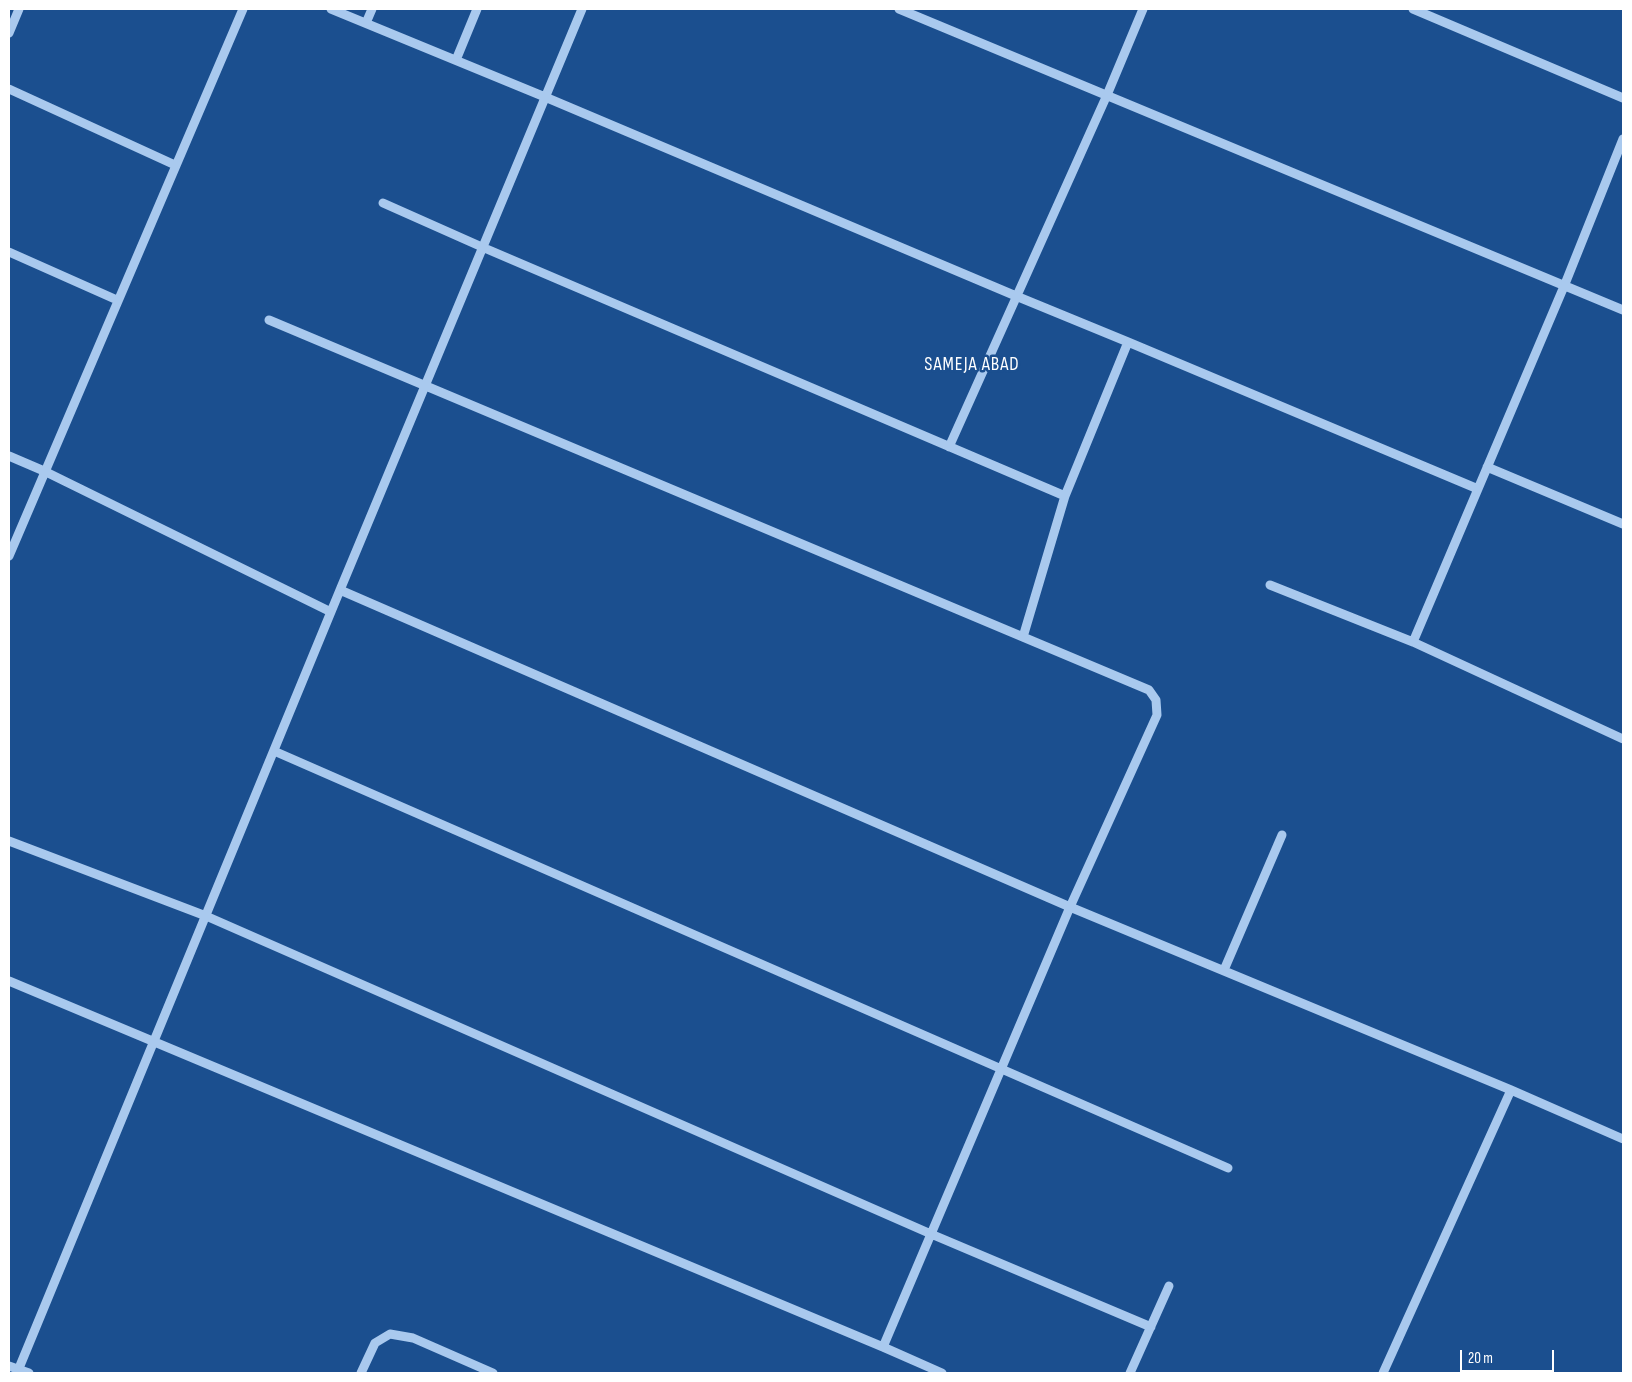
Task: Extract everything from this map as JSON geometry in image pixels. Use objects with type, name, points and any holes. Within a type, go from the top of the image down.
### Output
[{"type":"street","points":[[9,33],[19,9]]},
{"type":"street","points":[[9,556],[242,9]]},
{"type":"street","points":[[331,9],[1478,489]]},
{"type":"street","points":[[366,23],[372,9]]},
{"type":"street","points":[[456,60],[477,9]]},
{"type":"street","points":[[18,1372],[424,386],[582,9]]},
{"type":"street","points":[[899,9],[1623,310]]},
{"type":"street","points":[[949,447],[1107,95],[1143,9]]},
{"type":"street","points":[[1413,9],[1623,98]]},
{"type":"street","points":[[9,89],[175,165]]},
{"type":"street","points":[[1413,642],[1623,139]]},
{"type":"street","points":[[383,203],[482,248],[1065,496]]},
{"type":"street","points":[[9,252],[117,300]]},
{"type":"street","points":[[269,320],[1149,690],[1156,700],[1157,714],[1070,906],[883,1347]]},
{"type":"street","points":[[1023,637],[1065,496],[1128,342]]},
{"type":"street","points":[[9,456],[44,471],[331,612]]},
{"type":"street","points":[[1487,467],[1623,524]]},
{"type":"street","points":[[1270,585],[1413,642],[1623,739]]},
{"type":"street","points":[[340,590],[1070,906],[1511,1090],[1623,1140]]},
{"type":"street","points":[[274,751],[1228,1168]]},
{"type":"street","points":[[1224,970],[1282,835]]},
{"type":"street","points":[[9,841],[206,916],[931,1234],[1151,1326]]},
{"type":"street","points":[[9,981],[942,1373]]},
{"type":"street","points":[[1383,1373],[1511,1090]]},
{"type":"street","points":[[1130,1373],[1169,1286]]},
{"type":"street","points":[[361,1373],[375,1342],[390,1334],[413,1338],[493,1373]]},
{"type":"street","points":[[9,1366],[18,1372],[30,1373]]},
{"type":"district","name":"SAMEJA ABAD","points":[[972,365]]}]
